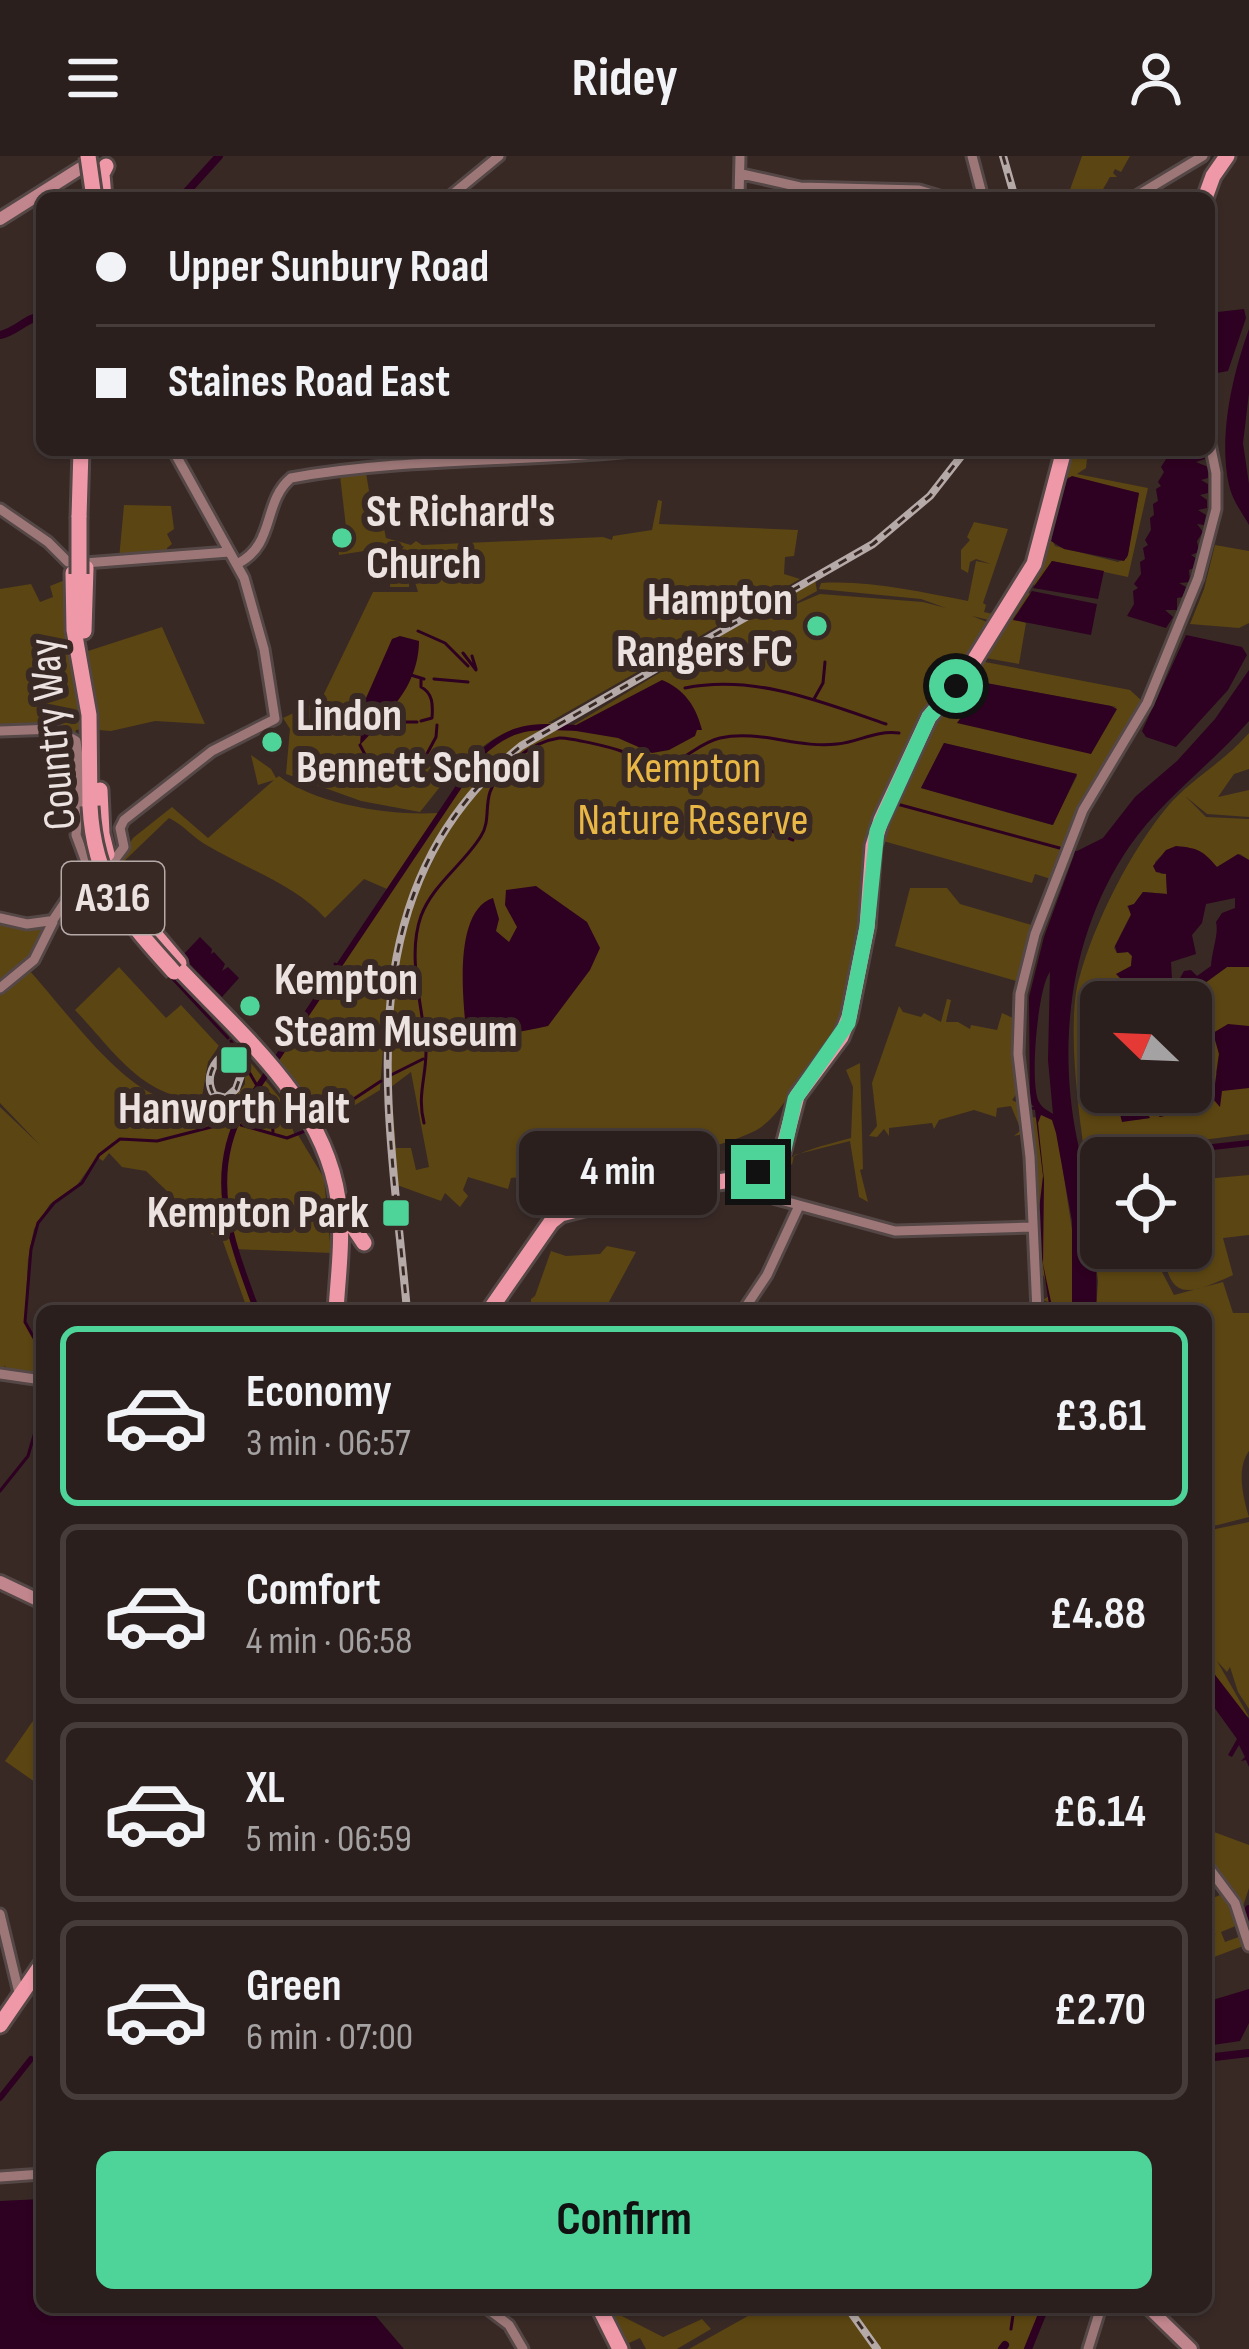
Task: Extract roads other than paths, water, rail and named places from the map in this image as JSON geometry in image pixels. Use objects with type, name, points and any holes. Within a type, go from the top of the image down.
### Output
[{"type":"highway","points":[[1207,192],[1227,156]]},
{"type":"highway","points":[[96,160],[97,192]]},
{"type":"highway","name":"A316","points":[[77,564],[79,456]]},
{"type":"highway","points":[[493,1305],[561,1214],[643,1193],[727,1181],[758,1172],[784,1150],[795,1099],[841,1037],[850,1017],[868,921],[875,839],[891,795],[929,717],[965,675],[1034,564],[1062,456]]},
{"type":"highway","name":"Country Way","points":[[77,564],[74,630],[86,677],[96,776],[94,846],[108,889],[131,924],[276,1078],[307,1127],[325,1168],[334,1243],[333,1305]]},
{"type":"highway","name":"Country Way","points":[[86,677],[82,741],[100,866]]},
{"type":"highway","points":[[82,741],[86,832]]},
{"type":"highway","points":[[96,776],[100,866],[124,910],[184,983]]},
{"type":"highway","name":"A316","points":[[100,866],[140,926],[218,1012]]},
{"type":"highway","points":[[124,910],[218,1012]]},
{"type":"highway","name":"Country Way","points":[[218,1012],[316,1130],[338,1199],[340,1243],[333,1305]]},
{"type":"highway","points":[[338,1199],[359,1240]]},
{"type":"highway","points":[[0,2021],[36,1968]]},
{"type":"highway","points":[[599,2313],[616,2349]]},
{"type":"main road","points":[[42,192],[96,160]]},
{"type":"main road","points":[[0,217],[36,196]]},
{"type":"main road","points":[[0,1582],[36,1599]]},
{"type":"main road","points":[[1154,2313],[1191,2349]]},
{"type":"street","points":[[455,192],[500,156]]},
{"type":"street","points":[[740,156],[740,192]]},
{"type":"street","points":[[972,156],[981,192]]},
{"type":"street","points":[[1143,192],[1203,156]]},
{"type":"street","points":[[742,174],[800,187],[926,192]]},
{"type":"street","points":[[0,988],[34,960],[63,905],[125,844],[120,828],[124,820],[212,751],[275,718],[264,649],[237,564],[176,456]]},
{"type":"street","points":[[237,564],[258,550],[286,481],[434,462],[585,456]]},
{"type":"street","points":[[1037,1305],[1030,1156],[1018,1054],[1022,982],[1035,934],[1083,810],[1147,703],[1198,578],[1213,524],[1212,456]]},
{"type":"street","points":[[0,509],[77,564],[229,552]]},
{"type":"street","points":[[0,731],[55,729],[82,741],[76,835],[100,866]]},
{"type":"street","points":[[0,918],[27,924],[51,922]]},
{"type":"street","points":[[758,1172],[770,1196],[798,1208],[895,1231],[1031,1227]]},
{"type":"street","points":[[747,1305],[767,1275],[798,1208]]},
{"type":"street","points":[[0,1374],[36,1379]]},
{"type":"street","points":[[1212,1871],[1231,1895],[1249,1946]]},
{"type":"street","points":[[0,1914],[20,1988]]},
{"type":"street","points":[[0,2176],[36,2174]]},
{"type":"street","points":[[492,2313],[509,2325],[523,2349]]},
{"type":"street","points":[[1088,2349],[1098,2313]]},
{"type":"waterway","points":[[186,192],[219,156]]},
{"type":"waterway","points":[[0,335],[36,318]]},
{"type":"waterway","points":[[418,631],[445,643],[468,666]]},
{"type":"waterway","points":[[463,653],[476,670]]},
{"type":"waterway","points":[[472,656],[476,669]]},
{"type":"waterway","points":[[814,699],[823,683],[825,662]]},
{"type":"waterway","points":[[411,675],[424,679]]},
{"type":"waterway","points":[[421,678],[421,687],[430,696],[432,718],[421,721]]},
{"type":"waterway","points":[[434,679],[468,682]]},
{"type":"waterway","points":[[685,688],[762,687],[886,724]]},
{"type":"waterway","points":[[390,711],[404,722],[417,722]]},
{"type":"waterway","points":[[373,767],[383,773],[415,776],[436,737],[437,725]]},
{"type":"waterway","points":[[255,1305],[232,1235],[224,1185],[232,1135],[243,1109],[480,755],[513,732],[576,728]]},
{"type":"waterway","points":[[424,1123],[426,1052],[415,966],[421,916],[481,836],[490,792],[518,757],[549,740],[564,738],[616,749],[657,765],[678,760],[712,740],[734,736],[823,745],[899,733]]},
{"type":"waterway","points":[[360,745],[371,766]]},
{"type":"waterway","points":[[897,804],[1067,850]]},
{"type":"waterway","points":[[760,826],[793,840]]},
{"type":"waterway","points":[[101,911],[107,917]]},
{"type":"waterway","points":[[111,920],[134,937]]},
{"type":"waterway","points":[[173,979],[228,1038]]},
{"type":"waterway","points":[[231,1041],[256,1084]]},
{"type":"waterway","points":[[387,1077],[423,1059]]},
{"type":"waterway","points":[[319,1122],[381,1081]]},
{"type":"waterway","points":[[259,1088],[270,1095],[272,1107]]},
{"type":"waterway","points":[[272,1110],[273,1133]]},
{"type":"waterway","points":[[36,1342],[25,1322],[31,1249],[38,1223],[54,1203],[82,1183],[99,1155],[120,1139],[157,1141],[223,1124]]},
{"type":"waterway","points":[[241,1125],[287,1138],[305,1131]]},
{"type":"waterway","points":[[1212,1147],[1249,1143]]},
{"type":"waterway","points":[[0,1491],[28,1456],[36,1429]]},
{"type":"waterway","points":[[1249,1909],[1249,1924]]},
{"type":"waterway","points":[[1212,2057],[1249,2053]]},
{"type":"waterway","points":[[0,2098],[31,2059]]},
{"type":"waterway","points":[[1011,2329],[1012,2313]]},
{"type":"waterway","points":[[1028,2349],[1043,2313]]},
{"type":"waterway","points":[[1002,2349],[1005,2345]]},
{"type":"railway","points":[[1003,156],[1013,192]]},
{"type":"railway","points":[[406,1305],[392,1159],[390,1009],[401,937],[424,868],[463,804],[521,746],[873,544],[930,496],[961,456]]},
{"type":"railway","points":[[221,1057],[234,1061],[241,1075],[226,1098],[214,1095],[210,1085],[212,1070],[221,1057]]},
{"type":"railway","points":[[851,2313],[877,2349]]},
{"type":"place","name":"St Richard's Church","points":[[342,538]]},
{"type":"place","name":"Hampton Rangers FC","points":[[817,626]]},
{"type":"place","name":"Lindon Bennett School","points":[[272,742]]},
{"type":"place","name":"Kempton Steam Museum","points":[[250,1006]]},
{"type":"place","name":"Hanworth Halt","points":[[234,1060]]},
{"type":"place","name":"Kempton Park","points":[[396,1213]]},
{"type":"park label","name":"Kempton Nature Reserve","points":[[693,794]]}]
